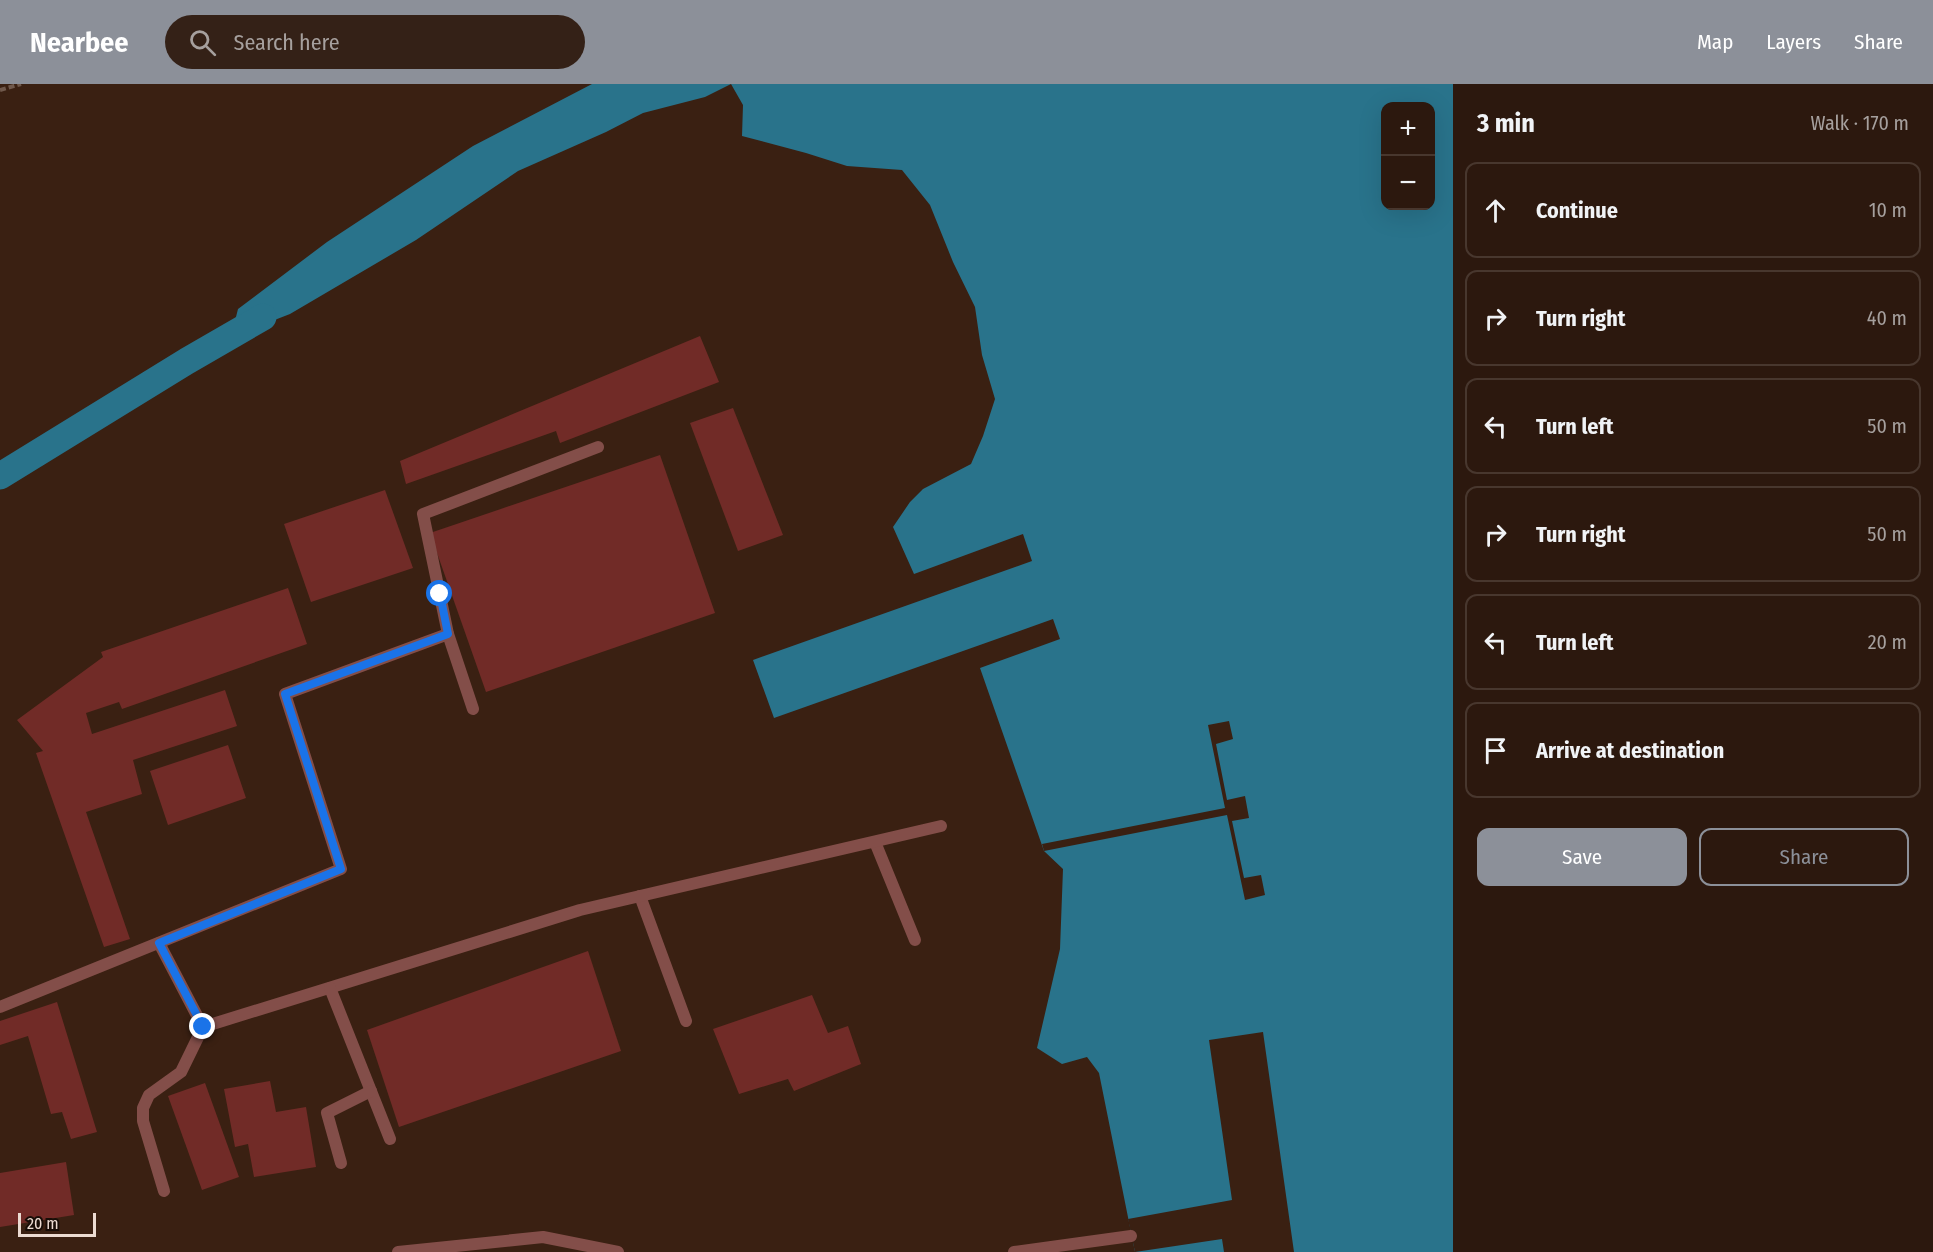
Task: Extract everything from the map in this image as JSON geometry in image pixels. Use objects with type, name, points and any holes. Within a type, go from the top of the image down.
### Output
[{"type":"lane","points":[[473,709],[448,634],[423,514],[598,447]]},
{"type":"lane","points":[[0,1008],[341,869],[285,694],[448,634]]},
{"type":"lane","points":[[164,1191],[143,1120],[143,1108],[149,1095],[181,1072],[203,1027],[580,910],[941,826]]},
{"type":"lane","points":[[875,842],[915,940]]},
{"type":"lane","points":[[640,896],[686,1021]]},
{"type":"lane","points":[[159,943],[203,1027]]},
{"type":"lane","points":[[330,988],[390,1139]]},
{"type":"lane","points":[[341,1163],[327,1113],[371,1090]]},
{"type":"lane","points":[[1014,1252],[1131,1236]]},
{"type":"lane","points":[[398,1252],[543,1237],[618,1252]]},
{"type":"path","points":[[0,90],[21,84]]},
{"type":"water","points":[[592,84],[731,84],[705,97],[643,113],[518,171],[416,240],[290,314],[231,337],[238,309],[327,242],[473,146]]},
{"type":"water","points":[[731,84],[1453,84],[1453,1252],[1135,1252],[1099,1073],[1087,1057],[1062,1064],[1037,1048],[1060,949],[1063,869],[1044,851],[980,668],[1060,639],[1053,619],[774,718],[753,660],[1032,561],[1023,534],[914,574],[893,527],[910,502],[923,489],[971,464],[995,399],[982,355],[975,307],[953,262],[930,205],[902,170],[847,166],[742,136],[743,105]]},
{"type":"pier","points":[[1229,721],[1233,739],[1216,744],[1227,800],[1245,796],[1249,818],[1232,821],[1244,878],[1261,875],[1265,895],[1245,900],[1227,815],[1044,851],[1042,844],[1225,808],[1208,725]]},
{"type":"pier","points":[[1263,1032],[1294,1252],[1224,1252],[1222,1239],[1135,1252],[1128,1219],[1232,1200],[1209,1040]]},
{"type":"building","points":[[700,336],[719,382],[560,443],[556,431],[406,484],[400,461]]},
{"type":"building","points":[[733,408],[783,535],[738,551],[690,423]]},
{"type":"building","points":[[660,455],[715,613],[486,692],[430,533]]},
{"type":"building","points":[[385,490],[413,568],[311,602],[284,524]]},
{"type":"building","points":[[288,588],[307,644],[122,709],[119,702],[86,713],[92,734],[225,690],[237,726],[133,760],[142,794],[86,812],[130,939],[104,947],[36,753],[43,751],[17,720],[103,657],[101,652]]},
{"type":"building","points":[[228,745],[246,798],[168,825],[150,771]]},
{"type":"building","points":[[588,951],[621,1051],[399,1127],[367,1030]]},
{"type":"building","points":[[812,995],[828,1033],[848,1026],[861,1064],[794,1091],[788,1079],[739,1094],[713,1029]]},
{"type":"building","points":[[57,1002],[97,1132],[71,1139],[62,1112],[51,1114],[28,1036],[0,1045],[0,1021]]},
{"type":"building","points":[[270,1081],[276,1112],[306,1107],[316,1167],[254,1177],[248,1144],[235,1147],[224,1089]]},
{"type":"building","points":[[205,1083],[239,1177],[202,1190],[168,1096]]},
{"type":"building","points":[[66,1162],[74,1215],[0,1227],[0,1173]]},
{"type":"waterway","points":[[0,476],[263,317]]},
{"type":"route","points":[[203,1027],[159,943],[341,869],[285,694],[448,634],[440,594]]}]
